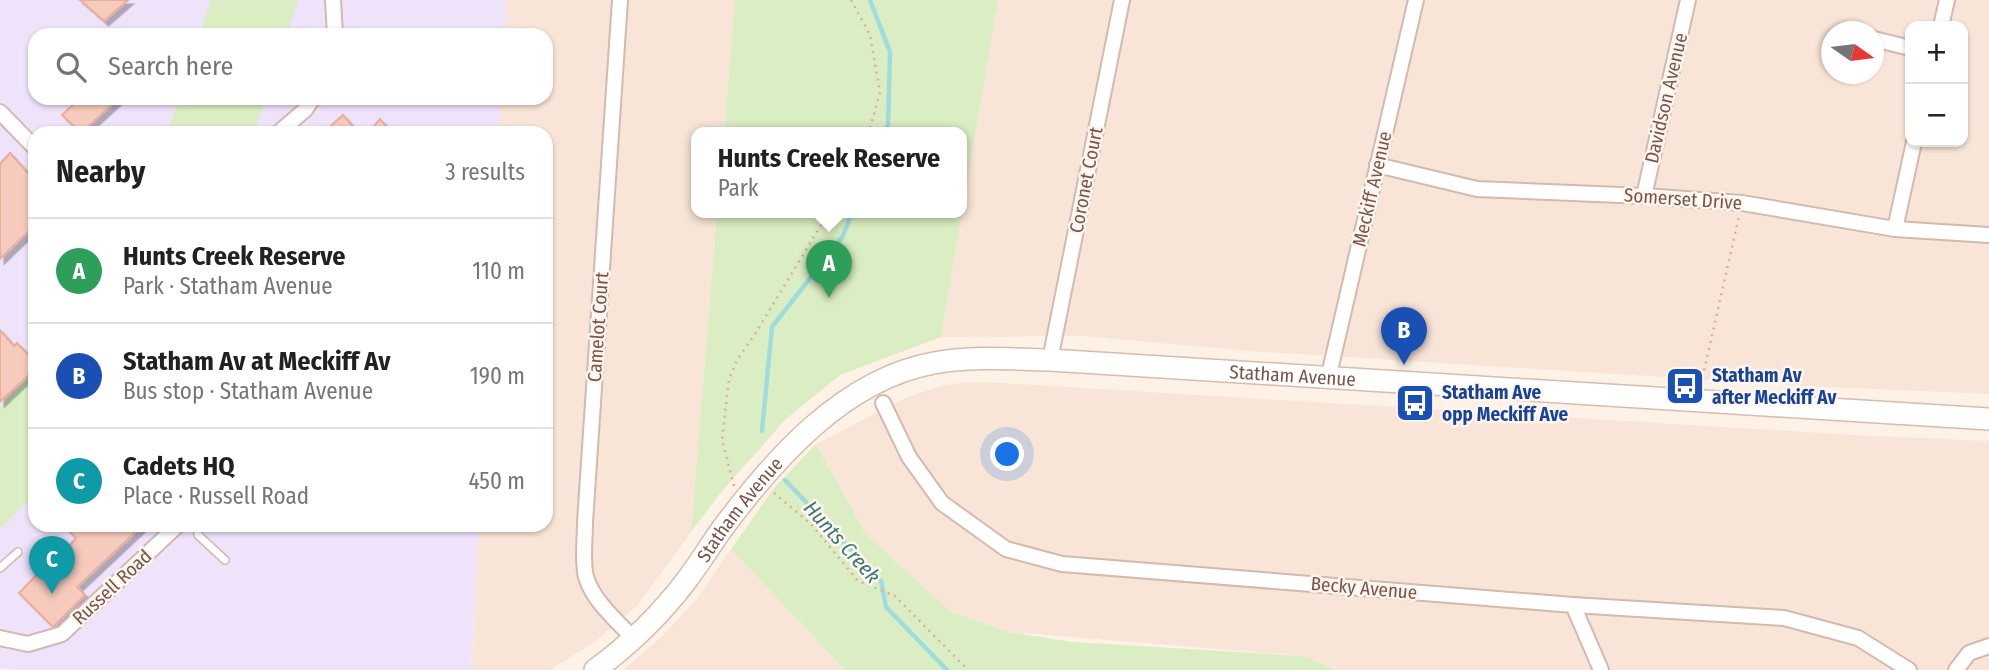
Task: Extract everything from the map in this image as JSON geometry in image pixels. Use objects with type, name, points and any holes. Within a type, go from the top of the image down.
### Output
[{"type":"main road","name":"Statham Avenue","points":[[595,670],[634,638],[686,582],[739,506],[760,481],[791,447],[828,413],[879,382],[932,363],[972,359],[1050,360],[1989,419]]},
{"type":"street","points":[[333,0],[335,28]]},
{"type":"street","name":"Camelot Court","points":[[620,0],[585,522],[586,576],[592,591],[634,638]]},
{"type":"street","name":"Coronet Court","points":[[1050,360],[1122,0]]},
{"type":"street","name":"Meckiff Avenue","points":[[1328,379],[1416,0]]},
{"type":"street","name":"Davidson Avenue","points":[[1644,196],[1688,0]]},
{"type":"street","points":[[1942,21],[1947,0]]},
{"type":"street","points":[[1884,41],[1905,47]]},
{"type":"street","points":[[286,126],[308,105]]},
{"type":"street","points":[[0,112],[28,141]]},
{"type":"street","points":[[1895,229],[1913,147]]},
{"type":"street","name":"Somerset Drive","points":[[1377,165],[1477,188],[1742,203],[1895,229],[1989,235]]},
{"type":"street","name":"Becky Avenue","points":[[883,403],[909,457],[942,503],[1006,550],[1062,564],[1573,606],[1784,618],[1858,638],[1909,670]]},
{"type":"street","name":"Russell Road","points":[[0,638],[28,644],[62,634],[171,532]]},
{"type":"street","points":[[1573,606],[1601,670]]},
{"type":"street","points":[[1956,670],[1969,653],[1989,646]]},
{"type":"lane","points":[[198,532],[225,559]]},
{"type":"lane","points":[[0,568],[18,552]]},
{"type":"path","points":[[851,0],[870,34],[880,92],[870,127]]},
{"type":"path","points":[[1701,384],[1742,203]]},
{"type":"path","points":[[739,506],[722,440],[729,379],[737,360],[825,218]]},
{"type":"path","points":[[760,481],[811,524],[858,581],[895,596],[968,670]]},
{"type":"shaded area","points":[[0,0],[507,0],[505,28],[28,28],[28,105],[502,105],[500,126],[28,126],[28,532],[479,532],[471,670],[0,668]]},
{"type":"shaded area","points":[[507,0],[735,0],[724,127],[691,127],[691,218],[717,218],[691,532],[638,605],[596,641],[550,670],[471,670],[479,532],[553,532],[553,126],[500,126],[502,105],[553,105],[553,28],[505,28]]},
{"type":"shaded area","points":[[998,0],[1989,0],[1989,394],[1804,386],[1250,351],[1083,336],[941,337],[961,218],[967,218],[967,183]]},
{"type":"shaded area","points":[[966,382],[1989,441],[1989,670],[1336,670],[1303,656],[1009,632],[950,611],[866,534],[816,444],[905,398],[941,386]]},
{"type":"shaded area","points":[[731,549],[845,670],[623,670],[661,637],[696,600]]},
{"type":"green space","points":[[211,0],[298,0],[289,28],[201,28]]},
{"type":"green space","points":[[735,0],[998,0],[967,183],[967,127],[724,127]]},
{"type":"green space","points":[[177,105],[264,105],[256,126],[169,126]]},
{"type":"green space","points":[[717,218],[961,218],[941,337],[840,375],[785,420],[722,491],[691,532]]},
{"type":"green space","points":[[28,379],[28,501],[0,529],[0,406]]},
{"type":"green space","points":[[816,444],[866,534],[950,611],[1009,632],[1072,642],[1303,656],[1336,670],[845,670],[731,549],[774,488]]},
{"type":"building","points":[[80,0],[128,0],[104,21]]},
{"type":"building","points":[[73,105],[111,105],[89,126],[74,126],[62,115]]},
{"type":"building","points":[[343,115],[353,126],[331,126]]},
{"type":"building","points":[[380,119],[386,126],[374,126]]},
{"type":"building","points":[[10,153],[28,173],[28,232],[0,259],[0,164]]},
{"type":"building","points":[[0,330],[14,346],[17,343],[28,355],[28,376],[0,402]]},
{"type":"building","points":[[70,532],[136,532],[77,587],[85,595],[53,627],[19,593],[51,560],[55,563],[76,538]]},
{"type":"waterway","name":"Hunts Creek","points":[[870,0],[890,52],[887,127]]},
{"type":"waterway","name":"Hunts Creek","points":[[762,431],[772,327],[843,236],[850,218]]},
{"type":"waterway","name":"Hunts Creek","points":[[785,480],[881,581],[886,607],[947,670]]},
{"type":"place","name":"Hunts Creek Reserve","points":[[829,298]]},
{"type":"place","name":"Statham Av at Meckiff Av","points":[[1404,365]]},
{"type":"place","name":"Statham Av after Meckiff Av","points":[[1685,386]]},
{"type":"place","name":"Statham Ave opp Meckiff Ave","points":[[1415,403]]},
{"type":"place","name":"Cadets HQ","points":[[52,594]]}]
